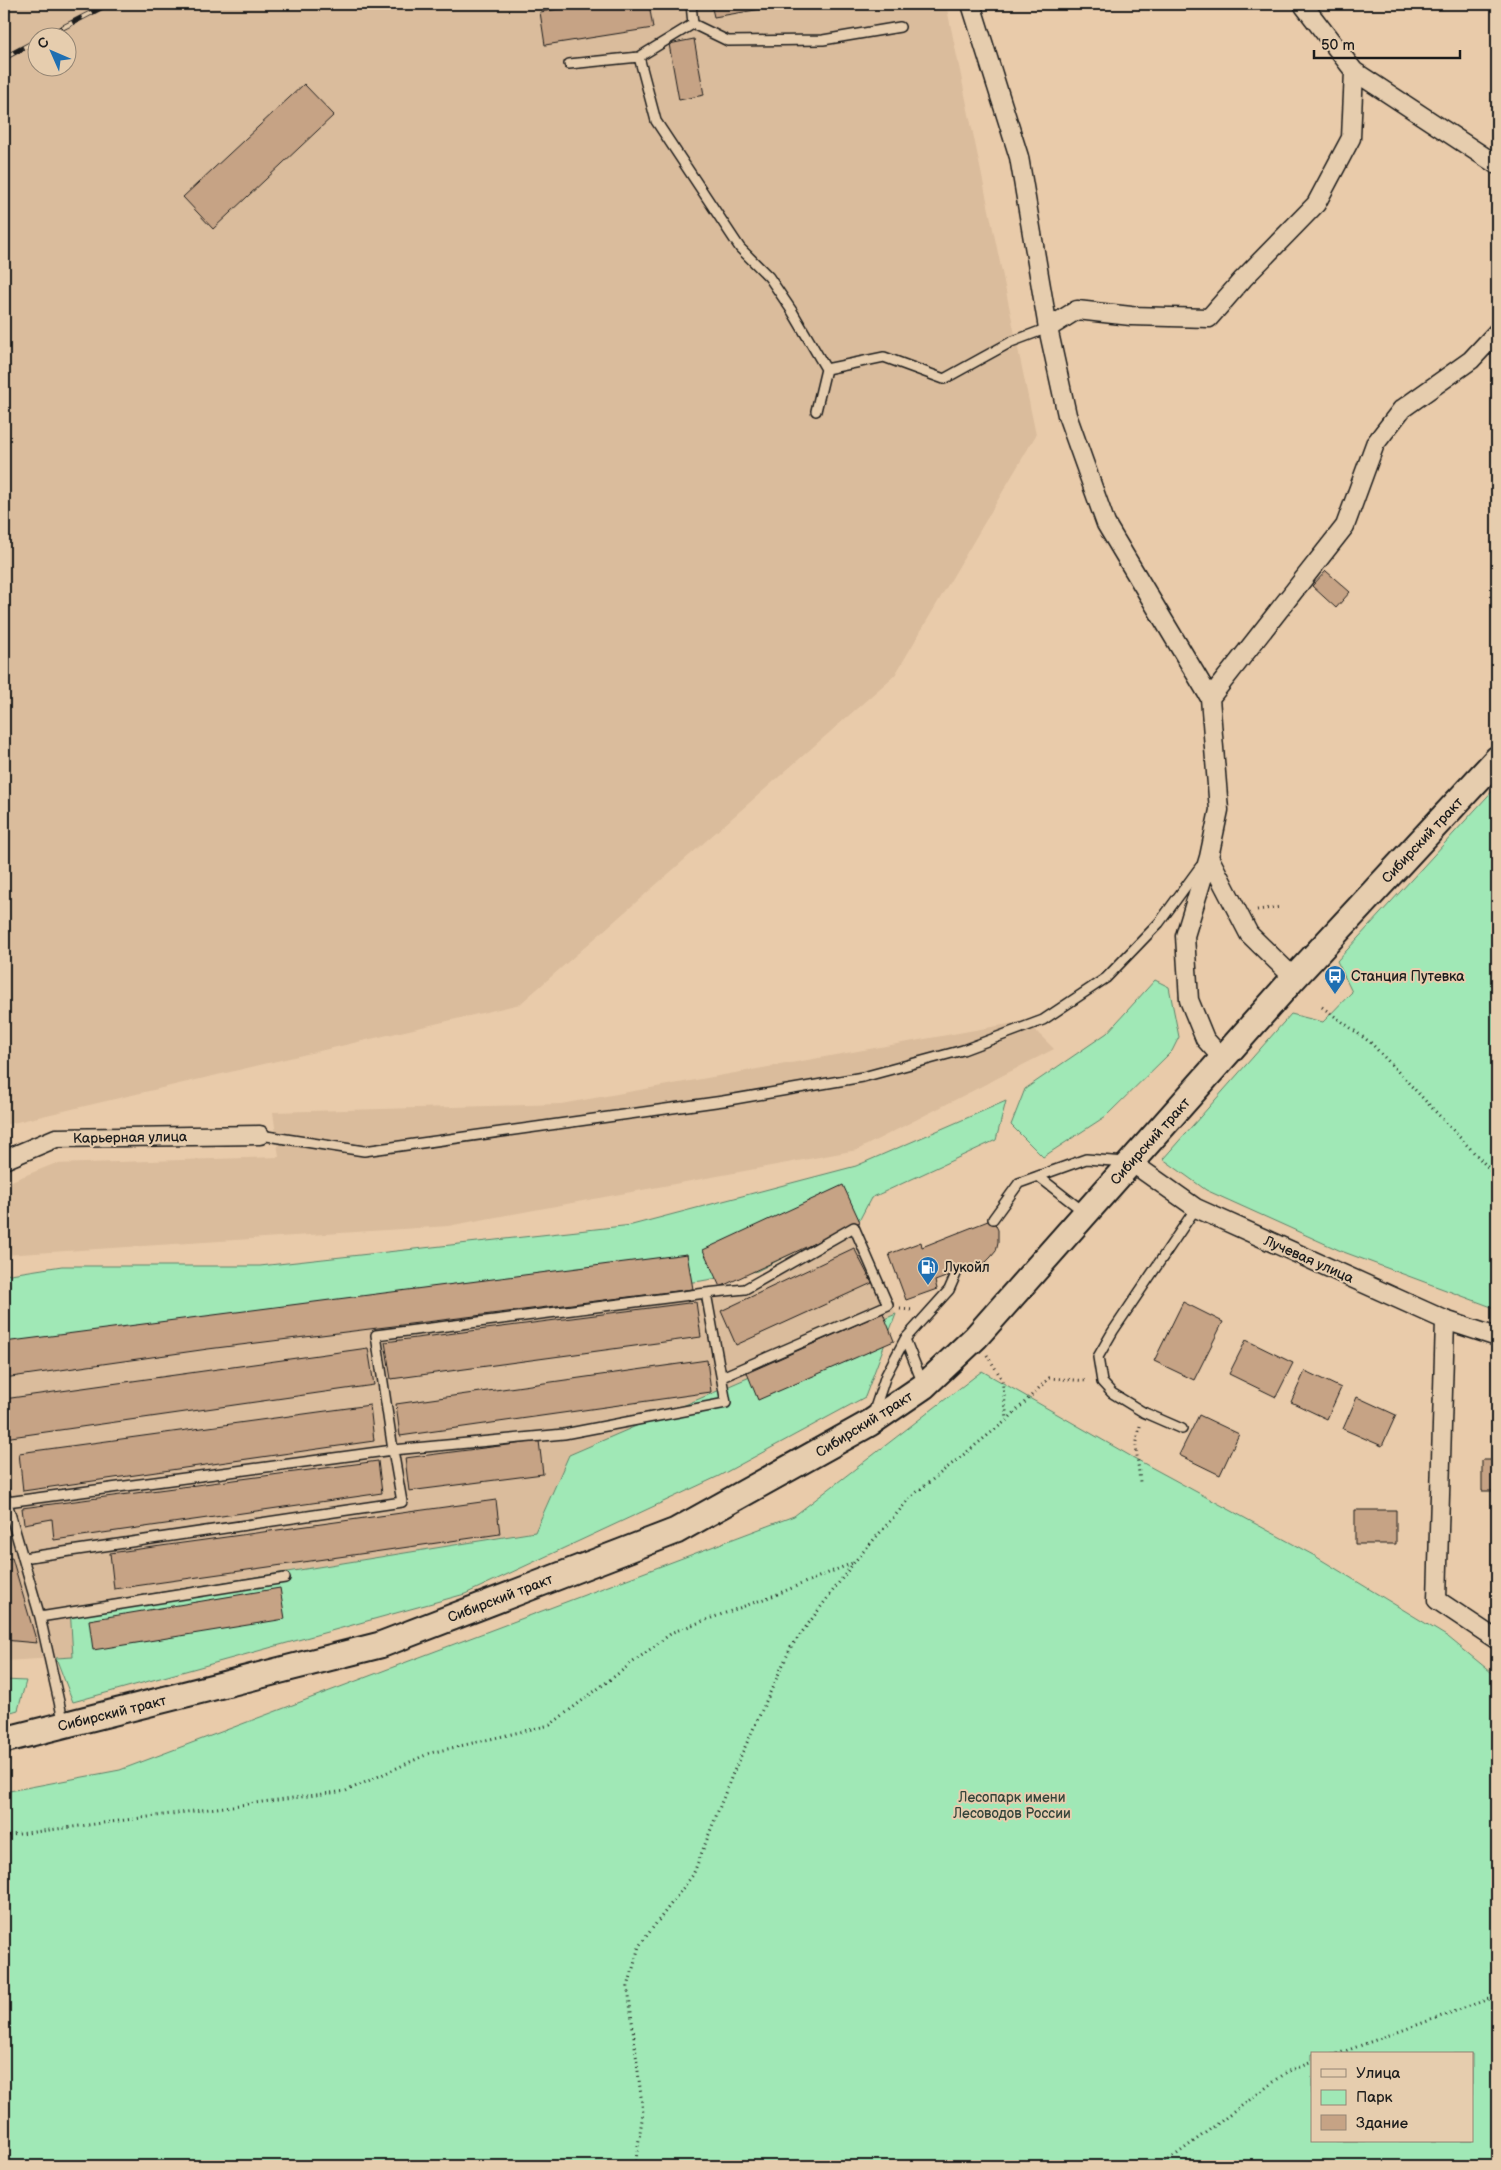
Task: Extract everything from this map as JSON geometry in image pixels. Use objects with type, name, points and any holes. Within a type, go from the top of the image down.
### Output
[{"type":"main road","name":"Сибирский тракт","points":[[4,1740],[380,1645],[676,1531],[870,1423],[924,1386],[976,1337],[1294,978],[1497,759]]},
{"type":"street","points":[[971,4],[1018,157],[1048,328],[1067,415],[1106,524],[1210,698],[1219,810],[1209,857],[1184,936],[1189,1000],[1205,1039],[1223,1058]]},
{"type":"street","points":[[1304,4],[1354,71],[1497,165]]},
{"type":"street","points":[[1048,328],[1077,310],[1131,316],[1209,318],[1243,279],[1316,204],[1351,138],[1354,71]]},
{"type":"street","points":[[1210,698],[1345,526],[1374,444],[1402,409],[1471,360],[1497,332]]},
{"type":"street","points":[[1209,857],[1249,934],[1294,978]]},
{"type":"street","name":"Карьерная улица","points":[[4,1160],[56,1138],[260,1135]]},
{"type":"street","name":"Лучевая улица","points":[[1131,1162],[1196,1208],[1445,1320],[1497,1337]]},
{"type":"street","points":[[1445,1320],[1437,1600],[1497,1640]]},
{"type":"lane","points":[[691,4],[693,24]]},
{"type":"lane","points":[[693,24],[728,41],[823,40],[900,27]]},
{"type":"lane","points":[[569,64],[639,57],[693,24]]},
{"type":"lane","points":[[639,57],[656,121],[740,248],[769,277],[792,311],[826,369],[816,411]]},
{"type":"lane","points":[[826,369],[884,357],[944,379],[1011,342],[1048,328]]},
{"type":"lane","points":[[260,1135],[364,1151],[723,1100],[863,1077],[963,1050],[1043,1020],[1106,978],[1159,923],[1209,857]]},
{"type":"lane","points":[[993,1219],[1019,1183],[1086,1158],[1131,1162]]},
{"type":"lane","points":[[1038,1176],[1086,1213]]},
{"type":"lane","points":[[1182,1429],[1143,1412],[1112,1393],[1102,1382],[1098,1357],[1113,1331],[1196,1208]]},
{"type":"lane","points":[[23,1558],[402,1502],[376,1335],[745,1289],[854,1227],[888,1305],[722,1377]]},
{"type":"lane","points":[[870,1423],[886,1375],[905,1339],[948,1290],[956,1274]]},
{"type":"lane","points":[[7,1502],[393,1450],[564,1434],[726,1403],[706,1293]]},
{"type":"lane","points":[[905,1339],[924,1386]]},
{"type":"lane","points":[[4,1492],[40,1617],[64,1724]]},
{"type":"lane","points":[[40,1617],[285,1578]]},
{"type":"path","points":[[1322,1007],[1371,1043],[1497,1177]]},
{"type":"path","points":[[888,1305],[892,1311],[905,1308],[918,1310],[934,1305]]},
{"type":"path","points":[[976,1337],[1002,1379],[1007,1420]]},
{"type":"path","points":[[635,2166],[643,2113],[628,1987],[639,1946],[693,1875],[733,1774],[791,1647],[855,1561],[913,1495],[1007,1420],[1049,1378],[1102,1382]]},
{"type":"path","points":[[1140,1482],[1136,1446],[1143,1412]]},
{"type":"path","points":[[4,1836],[346,1791],[430,1753],[550,1725],[673,1632],[775,1595],[855,1561]]},
{"type":"path","points":[[1343,2052],[1497,1996]]},
{"type":"path","points":[[1161,2166],[1287,2072],[1311,2062]]},
{"type":"shaded area","points":[[16,4],[946,4],[1036,435],[895,675],[520,1004],[4,1125],[4,13]]},
{"type":"shaded area","points":[[1026,1021],[1054,1049],[857,1150],[448,1226],[4,1255],[4,1184],[54,1164],[279,1157],[273,1112],[561,1104]]},
{"type":"shaded area","points":[[854,1227],[896,1314],[569,1455],[535,1532],[70,1607],[73,1657],[4,1661],[4,1367],[745,1289]]},
{"type":"green space","points":[[1497,786],[1497,1309],[1341,1251],[1206,1190],[1163,1159],[1291,1014],[1323,1022],[1352,992],[1337,961]]},
{"type":"green space","points":[[1155,980],[1169,987],[1179,1037],[1172,1051],[1106,1116],[1043,1157],[1011,1125],[1025,1089],[1107,1033]]},
{"type":"green space","points":[[1006,1101],[996,1140],[871,1198],[860,1219],[757,1271],[701,1281],[407,1318],[4,1357],[4,1275],[62,1266],[260,1266],[632,1225],[856,1166]]},
{"type":"green space","points":[[896,1314],[865,1397],[719,1476],[465,1594],[73,1702],[56,1658],[73,1657],[70,1607],[535,1532],[569,1455]]},
{"type":"green space","name":"Лесопарк имени Лесоводов России","points":[[982,1371],[1134,1458],[1315,1556],[1448,1637],[1497,1677],[1497,2166],[4,2166],[4,1792],[120,1770],[794,1516]]},
{"type":"green space","points":[[4,1680],[26,1681],[18,1710],[4,1714]]},
{"type":"building","points":[[590,4],[649,4],[653,28],[545,45],[540,12]]},
{"type":"building","points":[[711,4],[791,4],[714,17]]},
{"type":"building","points":[[694,39],[704,95],[679,100],[669,44]]},
{"type":"building","points":[[304,84],[334,115],[213,229],[183,197]]},
{"type":"building","points":[[1326,571],[1350,592],[1336,608],[1312,586]]},
{"type":"building","points":[[843,1185],[860,1222],[720,1287],[703,1250]]},
{"type":"building","points":[[993,1219],[998,1230],[998,1242],[996,1251],[986,1262],[935,1281],[937,1289],[906,1300],[889,1254],[921,1242],[922,1247]]},
{"type":"building","points":[[854,1248],[872,1283],[736,1345],[721,1311]]},
{"type":"building","points":[[687,1254],[693,1289],[208,1349],[4,1378],[4,1342]]},
{"type":"building","points":[[696,1302],[701,1337],[391,1379],[385,1342]]},
{"type":"building","points":[[1183,1302],[1223,1322],[1194,1380],[1154,1361]]},
{"type":"building","points":[[883,1313],[894,1341],[758,1400],[747,1373]]},
{"type":"building","points":[[1246,1340],[1293,1363],[1276,1397],[1229,1374]]},
{"type":"building","points":[[368,1348],[374,1385],[4,1438],[4,1399]]},
{"type":"building","points":[[707,1360],[711,1392],[400,1436],[396,1404]]},
{"type":"building","points":[[1305,1371],[1341,1388],[1327,1419],[1291,1402]]},
{"type":"building","points":[[1357,1397],[1396,1415],[1382,1446],[1343,1429]]},
{"type":"building","points":[[370,1405],[374,1441],[23,1491],[19,1453]]},
{"type":"building","points":[[1199,1415],[1239,1434],[1220,1475],[1179,1455]]},
{"type":"building","points":[[539,1441],[543,1474],[409,1491],[405,1458]]},
{"type":"building","points":[[1482,1460],[1497,1460],[1497,1491],[1482,1491]]},
{"type":"building","points":[[378,1461],[382,1493],[54,1540],[52,1519],[24,1524],[22,1508]]},
{"type":"building","points":[[496,1500],[500,1534],[114,1589],[110,1553]]},
{"type":"building","points":[[1355,1510],[1396,1510],[1396,1544],[1355,1544]]},
{"type":"building","points":[[12,1558],[37,1643],[4,1640],[4,1559]]},
{"type":"building","points":[[280,1588],[285,1619],[93,1650],[89,1620]]},
{"type":"railway","points":[[62,28],[108,4]]},
{"type":"railway","points":[[4,58],[28,45]]},
{"type":"place","name":"Станция Путевка","points":[[1335,995]]},
{"type":"place","name":"Лукойл","points":[[928,1286]]}]
